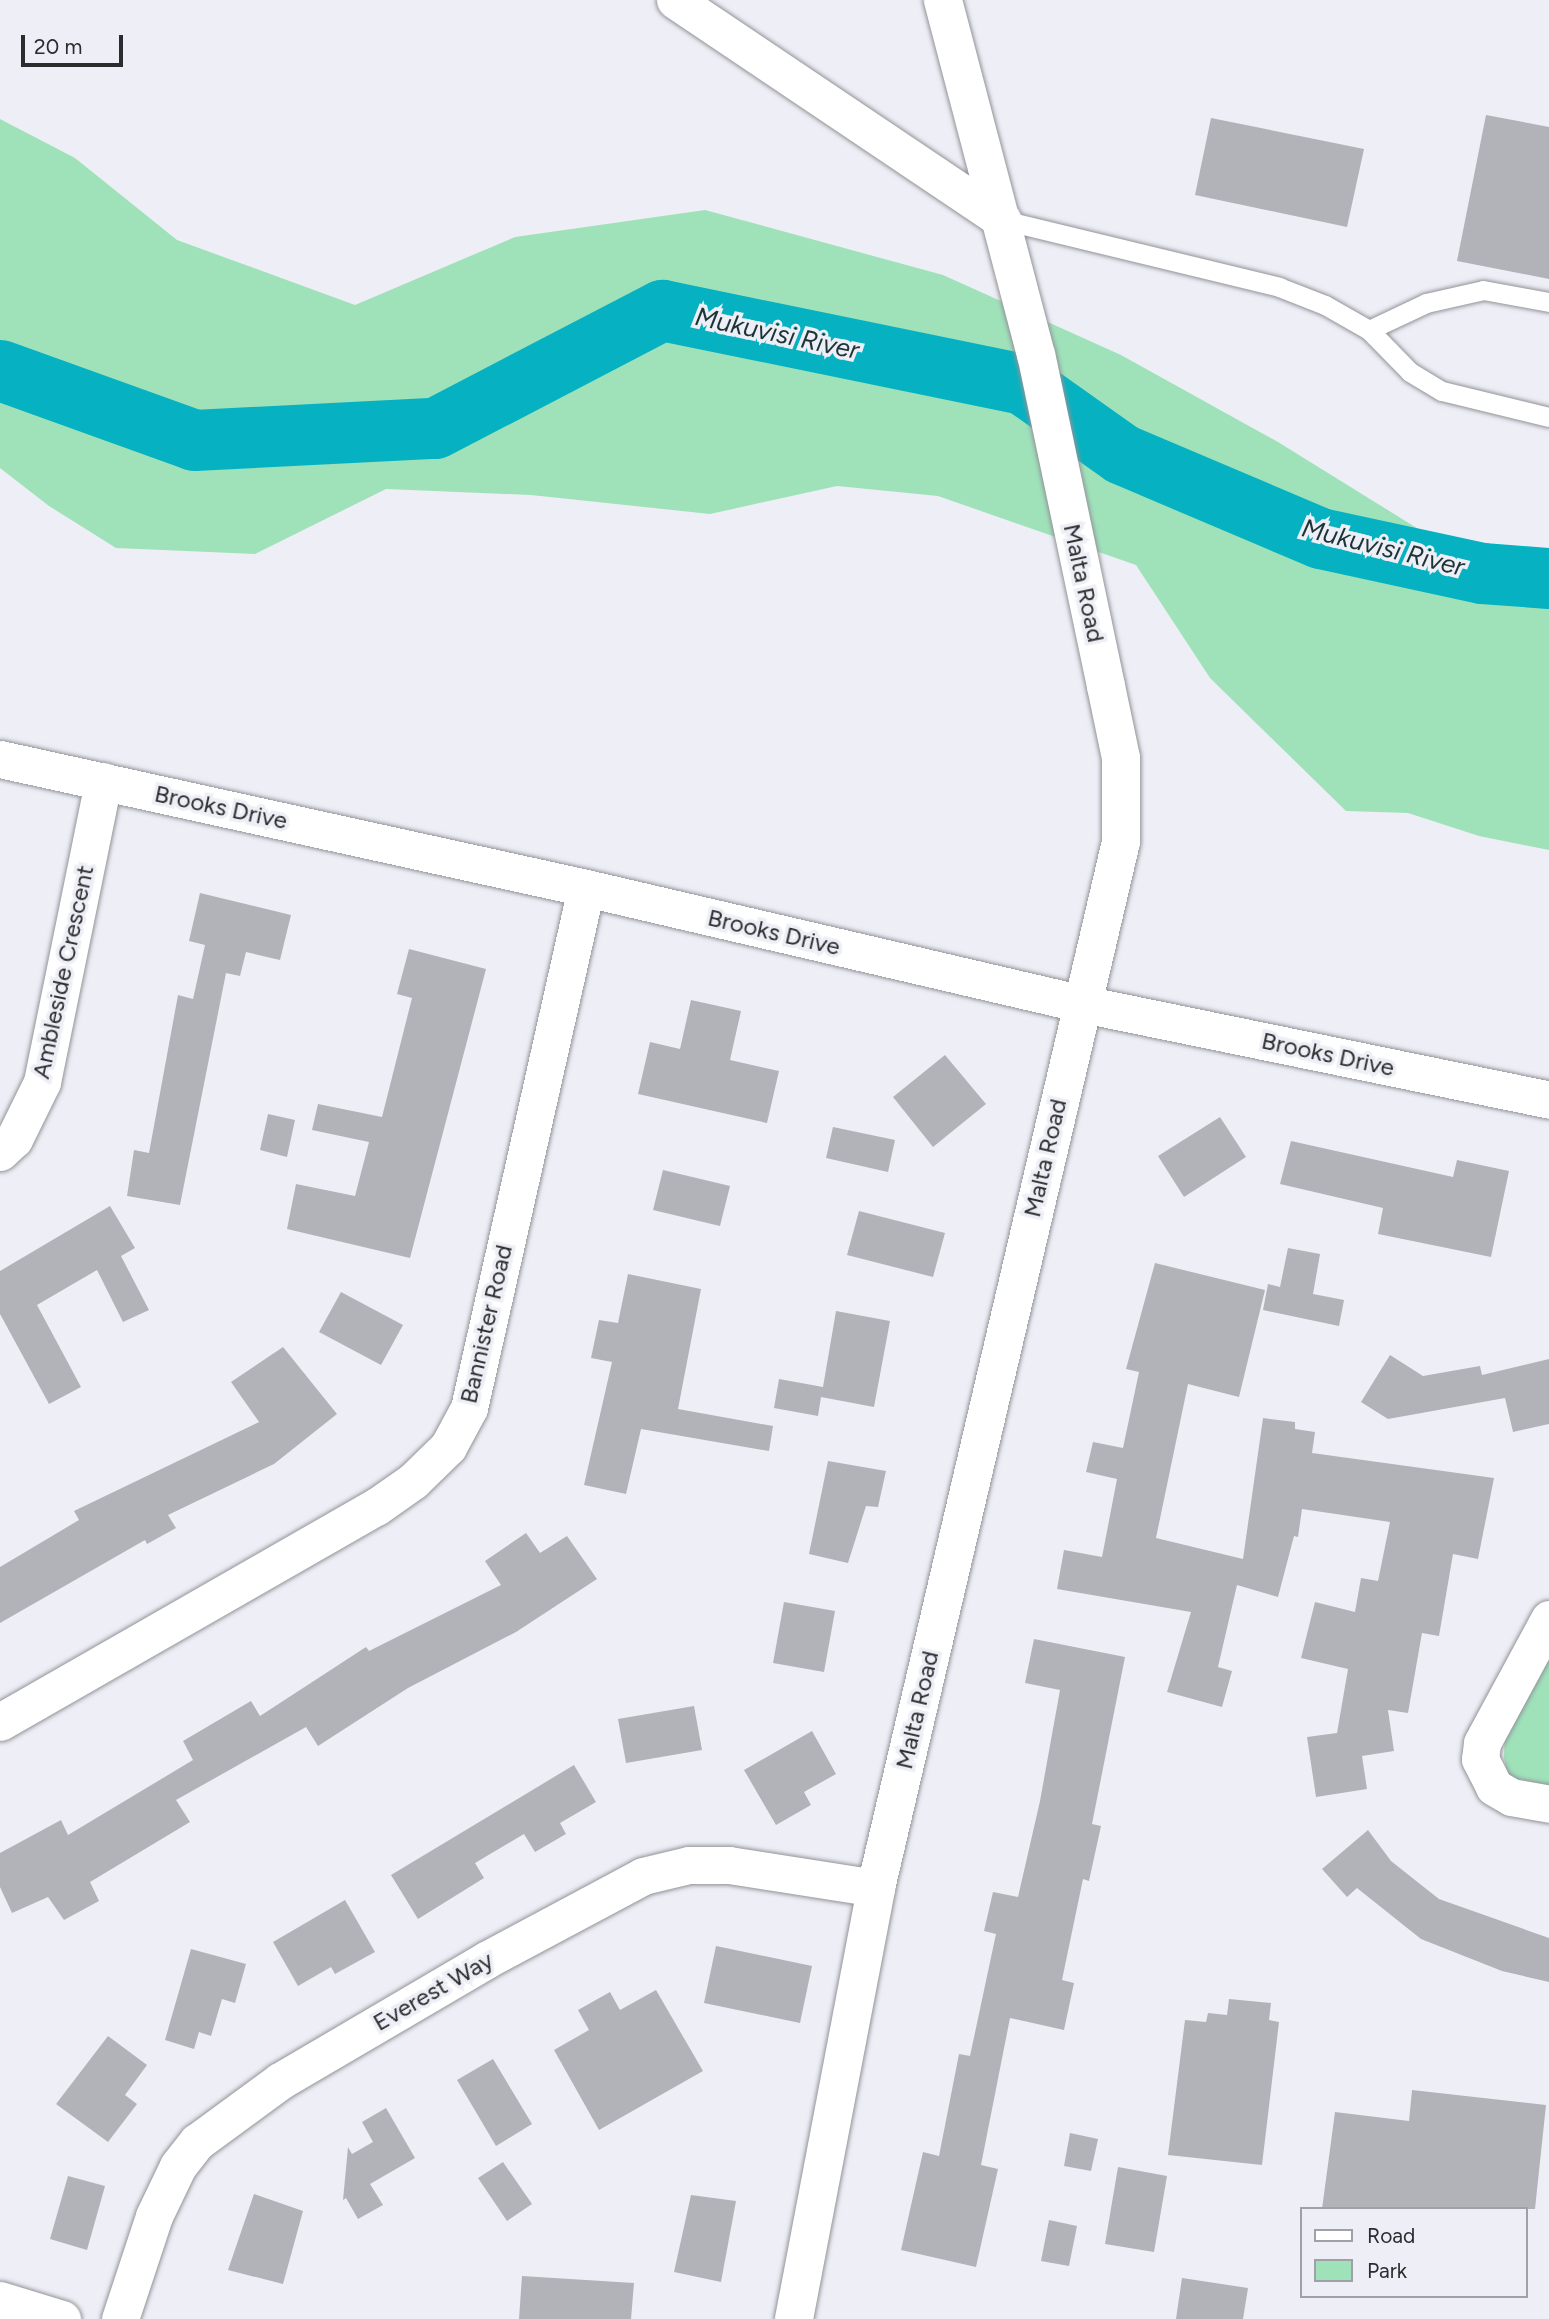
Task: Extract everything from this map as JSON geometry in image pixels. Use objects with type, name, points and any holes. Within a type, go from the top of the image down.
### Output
[{"type":"street","points":[[675,0],[1003,220]]},
{"type":"street","name":"Malta Road","points":[[794,2319],[876,1888],[1121,842],[1121,758],[1036,355],[1003,220],[943,0]]},
{"type":"street","name":"Brooks Drive","points":[[0,759],[586,888],[1083,1004],[1549,1100]]},
{"type":"street","name":"Ambleside Crescent","points":[[0,1152],[14,1139],[42,1082],[103,781]]},
{"type":"street","name":"Bannister Road","points":[[0,1722],[376,1507],[413,1481],[448,1447],[469,1408],[586,888]]},
{"type":"street","points":[[1549,1619],[1482,1743],[1480,1759],[1494,1787],[1511,1797],[1549,1804]]},
{"type":"street","name":"Everest Way","points":[[120,2319],[154,2216],[178,2166],[197,2142],[280,2081],[498,1953],[643,1876],[689,1865],[729,1865],[876,1888]]},
{"type":"street","points":[[0,2300],[62,2319]]},
{"type":"lane","points":[[1003,220],[1279,288],[1325,305],[1369,330],[1410,372],[1442,391],[1549,417]]},
{"type":"lane","points":[[1369,330],[1426,303],[1483,290],[1549,302]]},
{"type":"green space","points":[[0,119],[75,158],[177,240],[355,305],[515,237],[705,210],[943,275],[1121,355],[1278,442],[1449,548],[1549,559],[1549,850],[1479,836],[1408,813],[1346,811],[1210,678],[1136,565],[938,496],[837,486],[710,514],[531,495],[386,489],[255,554],[116,548],[49,506],[0,468]]},
{"type":"green space","points":[[1549,1652],[1549,1787],[1528,1785],[1508,1776],[1504,1758],[1505,1729]]},
{"type":"building","points":[[1486,115],[1549,127],[1549,279],[1457,261]]},
{"type":"building","points":[[1211,118],[1364,149],[1347,227],[1195,195]]},
{"type":"building","points":[[200,893],[291,915],[280,960],[246,952],[240,976],[226,973],[180,1205],[127,1196],[134,1150],[149,1153],[178,995],[193,999],[205,945],[189,941]]},
{"type":"building","points":[[409,949],[486,969],[410,1258],[287,1229],[296,1184],[355,1196],[369,1142],[312,1130],[318,1104],[382,1117],[412,998],[397,994]]},
{"type":"building","points":[[691,1000],[741,1011],[730,1060],[779,1071],[767,1123],[638,1094],[650,1042],[680,1049]]},
{"type":"building","points":[[945,1055],[986,1104],[933,1147],[893,1097]]},
{"type":"building","points":[[268,1114],[295,1120],[287,1157],[260,1150]]},
{"type":"building","points":[[1220,1117],[1246,1157],[1184,1197],[1158,1156]]},
{"type":"building","points":[[833,1127],[895,1140],[888,1172],[826,1158]]},
{"type":"building","points":[[1291,1141],[1453,1177],[1457,1160],[1509,1171],[1491,1257],[1378,1234],[1383,1208],[1280,1184]]},
{"type":"building","points":[[663,1170],[730,1186],[720,1226],[653,1210]]},
{"type":"building","points":[[110,1206],[135,1248],[121,1256],[149,1310],[123,1322],[97,1270],[37,1305],[81,1387],[49,1404],[0,1314],[0,1271]]},
{"type":"building","points":[[859,1211],[945,1233],[933,1277],[847,1255]]},
{"type":"building","points":[[1288,1248],[1320,1254],[1313,1294],[1344,1300],[1339,1326],[1263,1310],[1268,1284],[1280,1287]]},
{"type":"building","points":[[1155,1263],[1265,1290],[1239,1397],[1188,1384],[1156,1538],[1243,1559],[1263,1418],[1295,1422],[1295,1429],[1315,1432],[1312,1453],[1494,1478],[1478,1559],[1453,1554],[1439,1636],[1422,1633],[1408,1713],[1388,1710],[1394,1751],[1362,1756],[1367,1789],[1316,1797],[1307,1737],[1337,1733],[1348,1669],[1301,1658],[1315,1602],[1355,1612],[1361,1578],[1378,1581],[1390,1522],[1302,1509],[1298,1537],[1294,1536],[1278,1597],[1237,1585],[1218,1667],[1232,1671],[1222,1707],[1167,1692],[1191,1612],[1057,1589],[1064,1550],[1102,1557],[1117,1479],[1086,1472],[1093,1442],[1123,1448],[1139,1372],[1126,1369]]},
{"type":"building","points":[[628,1274],[701,1289],[678,1409],[773,1426],[769,1451],[641,1429],[626,1494],[584,1485],[612,1362],[591,1358],[599,1320],[618,1323]]},
{"type":"building","points":[[341,1292],[403,1325],[381,1365],[319,1332]]},
{"type":"building","points":[[836,1311],[890,1321],[874,1407],[821,1397],[818,1416],[774,1408],[779,1379],[823,1387]]},
{"type":"building","points":[[283,1347],[337,1414],[274,1464],[168,1515],[176,1528],[147,1544],[145,1540],[0,1623],[0,1567],[79,1520],[74,1511],[259,1422],[231,1382]]},
{"type":"building","points":[[1390,1355],[1423,1376],[1480,1366],[1482,1375],[1549,1359],[1549,1424],[1513,1432],[1505,1398],[1388,1419],[1361,1402]]},
{"type":"building","points":[[828,1461],[886,1471],[878,1507],[866,1506],[848,1563],[809,1554]]},
{"type":"building","points":[[526,1533],[540,1553],[567,1536],[597,1579],[516,1632],[408,1688],[318,1746],[306,1727],[176,1800],[190,1822],[90,1882],[99,1901],[64,1920],[48,1897],[12,1913],[0,1887],[0,1853],[61,1820],[68,1835],[193,1760],[183,1741],[251,1701],[260,1716],[366,1647],[369,1651],[501,1585],[485,1561]]},
{"type":"building","points":[[784,1602],[835,1611],[824,1672],[773,1663]]},
{"type":"building","points":[[1034,1639],[1125,1657],[1092,1824],[1101,1826],[1089,1881],[1083,1879],[1062,1980],[1074,1983],[1064,2030],[1010,2018],[981,2165],[998,2169],[976,2267],[901,2250],[923,2152],[939,2156],[959,2054],[970,2056],[996,1934],[984,1931],[993,1892],[1018,1897],[1040,1801],[1060,1690],[1025,1683]]},
{"type":"building","points":[[694,1706],[702,1750],[626,1763],[618,1719]]},
{"type":"building","points":[[812,1731],[836,1774],[804,1792],[811,1805],[776,1825],[744,1770]]},
{"type":"building","points":[[574,1765],[596,1802],[560,1823],[566,1834],[535,1852],[524,1834],[475,1863],[484,1878],[418,1919],[391,1875]]},
{"type":"building","points":[[1368,1830],[1391,1861],[1439,1899],[1549,1938],[1549,1982],[1502,1971],[1421,1939],[1357,1888],[1347,1897],[1322,1869]]},
{"type":"building","points":[[345,1900],[375,1952],[335,1974],[331,1967],[298,1986],[273,1942]]},
{"type":"building","points":[[716,1946],[812,1966],[800,2023],[704,2003]]},
{"type":"building","points":[[191,1949],[246,1964],[235,2003],[222,1999],[211,2036],[199,2032],[194,2049],[165,2040]]},
{"type":"building","points":[[656,1990],[703,2071],[599,2130],[554,2050],[589,2030],[578,2010],[610,1992],[620,2010]]},
{"type":"building","points":[[1229,1999],[1271,2003],[1269,2020],[1279,2022],[1262,2165],[1168,2155],[1185,2020],[1206,2022],[1208,2013],[1227,2015]]},
{"type":"building","points":[[108,2036],[147,2065],[125,2095],[137,2104],[108,2142],[56,2104]]},
{"type":"building","points":[[493,2059],[532,2124],[496,2146],[457,2080]]},
{"type":"building","points":[[1412,2090],[1546,2105],[1535,2209],[1322,2207],[1335,2112],[1409,2121]]},
{"type":"building","points":[[386,2108],[415,2158],[370,2184],[383,2205],[358,2219],[346,2198],[343,2200],[348,2147],[352,2154],[373,2142],[362,2122]]},
{"type":"building","points":[[1070,2133],[1098,2139],[1091,2171],[1064,2166]]},
{"type":"building","points":[[503,2162],[532,2204],[507,2221],[478,2178]]},
{"type":"building","points":[[1118,2167],[1167,2176],[1154,2252],[1105,2244]]},
{"type":"building","points":[[68,2176],[105,2186],[87,2250],[50,2239]]},
{"type":"building","points":[[254,2194],[303,2211],[283,2284],[228,2270]]},
{"type":"building","points":[[691,2195],[736,2201],[721,2282],[674,2272]]},
{"type":"building","points":[[1049,2220],[1077,2226],[1069,2266],[1041,2261]]},
{"type":"building","points":[[522,2276],[634,2283],[631,2319],[519,2319]]},
{"type":"building","points":[[1182,2278],[1248,2288],[1243,2319],[1176,2319]]},
{"type":"waterway","name":"Mukuvisi River","points":[[0,370],[194,440],[435,428],[662,310],[1023,384],[1122,454],[1320,538],[1482,573],[1549,578]]}]
